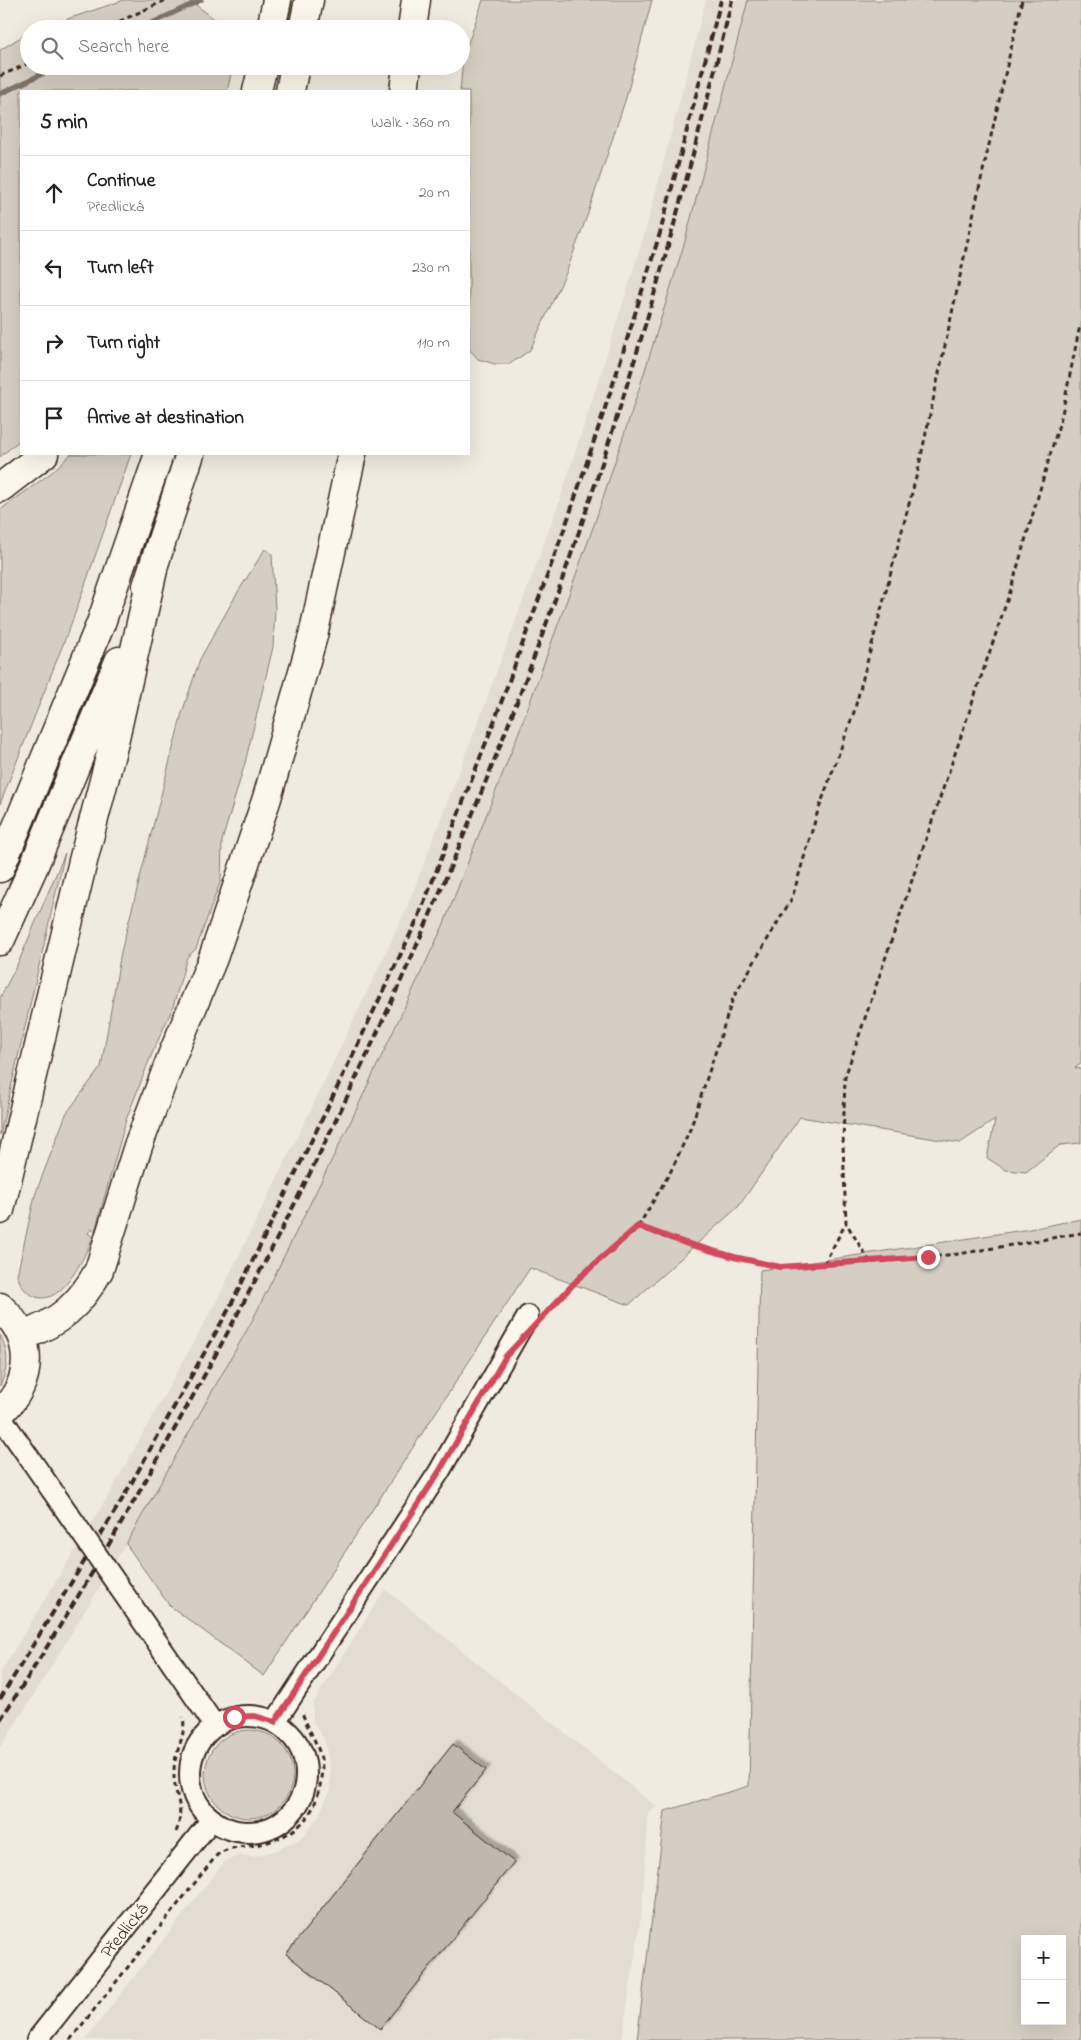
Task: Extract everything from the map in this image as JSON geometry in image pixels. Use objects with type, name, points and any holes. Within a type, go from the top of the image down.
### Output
[{"type":"main road","points":[[273,20],[277,0]]},
{"type":"main road","points":[[305,20],[309,0]]},
{"type":"main road","points":[[413,20],[416,0]]},
{"type":"main road","points":[[257,90],[261,75]]},
{"type":"main road","points":[[290,90],[293,75]]},
{"type":"main road","points":[[404,90],[406,75]]},
{"type":"main road","points":[[0,488],[43,455]]},
{"type":"main road","points":[[0,868],[101,623],[159,455]]},
{"type":"main road","points":[[0,941],[33,868],[124,649],[153,570],[190,455]]},
{"type":"main road","points":[[22,1336],[38,1330],[64,1315],[91,1286],[99,1270],[138,1146],[172,1056],[213,958],[268,798],[313,636],[352,455]]},
{"type":"main road","points":[[0,1210],[82,861],[114,742],[153,570]]},
{"type":"main road","points":[[0,1307],[13,1320],[22,1336],[26,1350],[24,1379],[10,1404],[0,1414]]},
{"type":"street","points":[[275,1722],[439,1472],[534,1318]]},
{"type":"street","points":[[0,1414],[215,1726]]},
{"type":"street","points":[[245,1716],[260,1717],[275,1722],[294,1739],[301,1750],[306,1775],[300,1800],[284,1820],[261,1830],[248,1832],[235,1830],[212,1820],[197,1801],[192,1790],[190,1766],[199,1743],[215,1726],[229,1719],[245,1716]]},
{"type":"street","name":"Předlická","points":[[36,2040],[212,1820]]},
{"type":"path","points":[[123,20],[166,0]]},
{"type":"path","points":[[534,1318],[638,1226],[672,1169],[691,1127],[733,998],[792,898],[817,814],[854,712],[918,470],[1022,0]]},
{"type":"path","points":[[0,76],[20,67]]},
{"type":"path","points":[[870,1262],[846,1223],[843,1144],[845,1077],[1011,589],[1062,414],[1081,327]]},
{"type":"path","points":[[824,1264],[846,1223]]},
{"type":"path","points":[[638,1226],[668,1238],[780,1267],[870,1262],[959,1254],[1081,1234]]},
{"type":"path","points":[[70,2040],[217,1855],[226,1849],[260,1844],[288,1834],[299,1827],[311,1813],[319,1791],[321,1759],[307,1728],[302,1706]]},
{"type":"path","points":[[174,1838],[181,1822],[181,1809],[175,1785],[174,1771],[175,1761],[184,1735],[183,1717]]},
{"type":"shaded area","points":[[124,0],[189,0],[216,20],[65,20]]},
{"type":"shaded area","points":[[483,0],[652,0],[626,98],[566,273],[530,350],[510,364],[495,364],[478,359],[470,350],[470,90],[460,90],[461,75],[470,75],[470,38]]},
{"type":"shaded area","points":[[706,0],[748,0],[685,241],[595,522],[522,724],[443,926],[349,1125],[253,1319],[146,1511],[0,1748],[0,1673],[111,1491],[217,1300],[406,910],[557,508],[646,229]]},
{"type":"shaded area","points":[[748,0],[1081,0],[1081,1064],[1075,1068],[1081,1069],[1081,1143],[1060,1145],[1026,1172],[1006,1170],[987,1158],[995,1120],[960,1143],[800,1117],[739,1206],[629,1305],[530,1268],[264,1676],[169,1605],[126,1544],[253,1319],[349,1125],[443,926],[522,724],[595,522],[641,383],[685,241]]},
{"type":"shaded area","points":[[20,38],[20,75],[231,75],[227,90],[20,90],[20,440],[0,457],[0,50]]},
{"type":"shaded area","points":[[70,455],[131,455],[73,619],[0,804],[0,510],[51,473]]},
{"type":"shaded area","points":[[265,549],[272,554],[275,609],[273,647],[245,763],[222,841],[221,880],[196,949],[187,957],[173,1007],[126,1120],[95,1231],[91,1229],[88,1233],[93,1237],[79,1266],[64,1287],[46,1298],[36,1297],[24,1289],[17,1275],[35,1195],[66,1114],[101,1067],[121,952],[182,713],[200,659],[236,595]]},
{"type":"shaded area","points":[[65,853],[0,1135],[0,998],[19,961]]},
{"type":"shaded area","points":[[1081,1219],[1081,2040],[637,2040],[665,1811],[749,1786],[760,1270],[1030,1229]]},
{"type":"shaded area","points":[[0,1335],[7,1354],[7,1360],[0,1386]]},
{"type":"shaded area","points":[[385,1589],[657,1807],[649,1810],[642,1909],[622,2040],[85,2040],[224,1862],[240,1855],[253,1857],[278,1850],[303,1837],[318,1817],[330,1792],[330,1766],[324,1739],[313,1722],[313,1703]]},
{"type":"shaded area","points":[[240,1730],[258,1730],[274,1737],[286,1749],[293,1765],[293,1783],[286,1799],[274,1811],[258,1818],[240,1818],[224,1811],[212,1799],[205,1783],[205,1765],[212,1749],[224,1737]]},
{"type":"building","points":[[453,1744],[486,1770],[452,1812],[514,1862],[380,2029],[286,1954]]},
{"type":"waterway","points":[[158,20],[201,0]]},
{"type":"waterway","points":[[0,94],[40,75]]},
{"type":"railway","points":[[0,1699],[123,1498],[230,1307],[419,916],[497,714],[570,513],[616,375],[660,233],[721,0]]},
{"type":"railway","points":[[0,1720],[47,1647],[115,1534],[238,1313],[350,1091],[452,864],[499,749],[543,633],[626,389],[664,260],[732,0]]},
{"type":"route","points":[[234,1717],[255,1716],[275,1722],[439,1472],[506,1356],[580,1277],[638,1226],[685,1243],[734,1257],[780,1267],[928,1257]]}]
